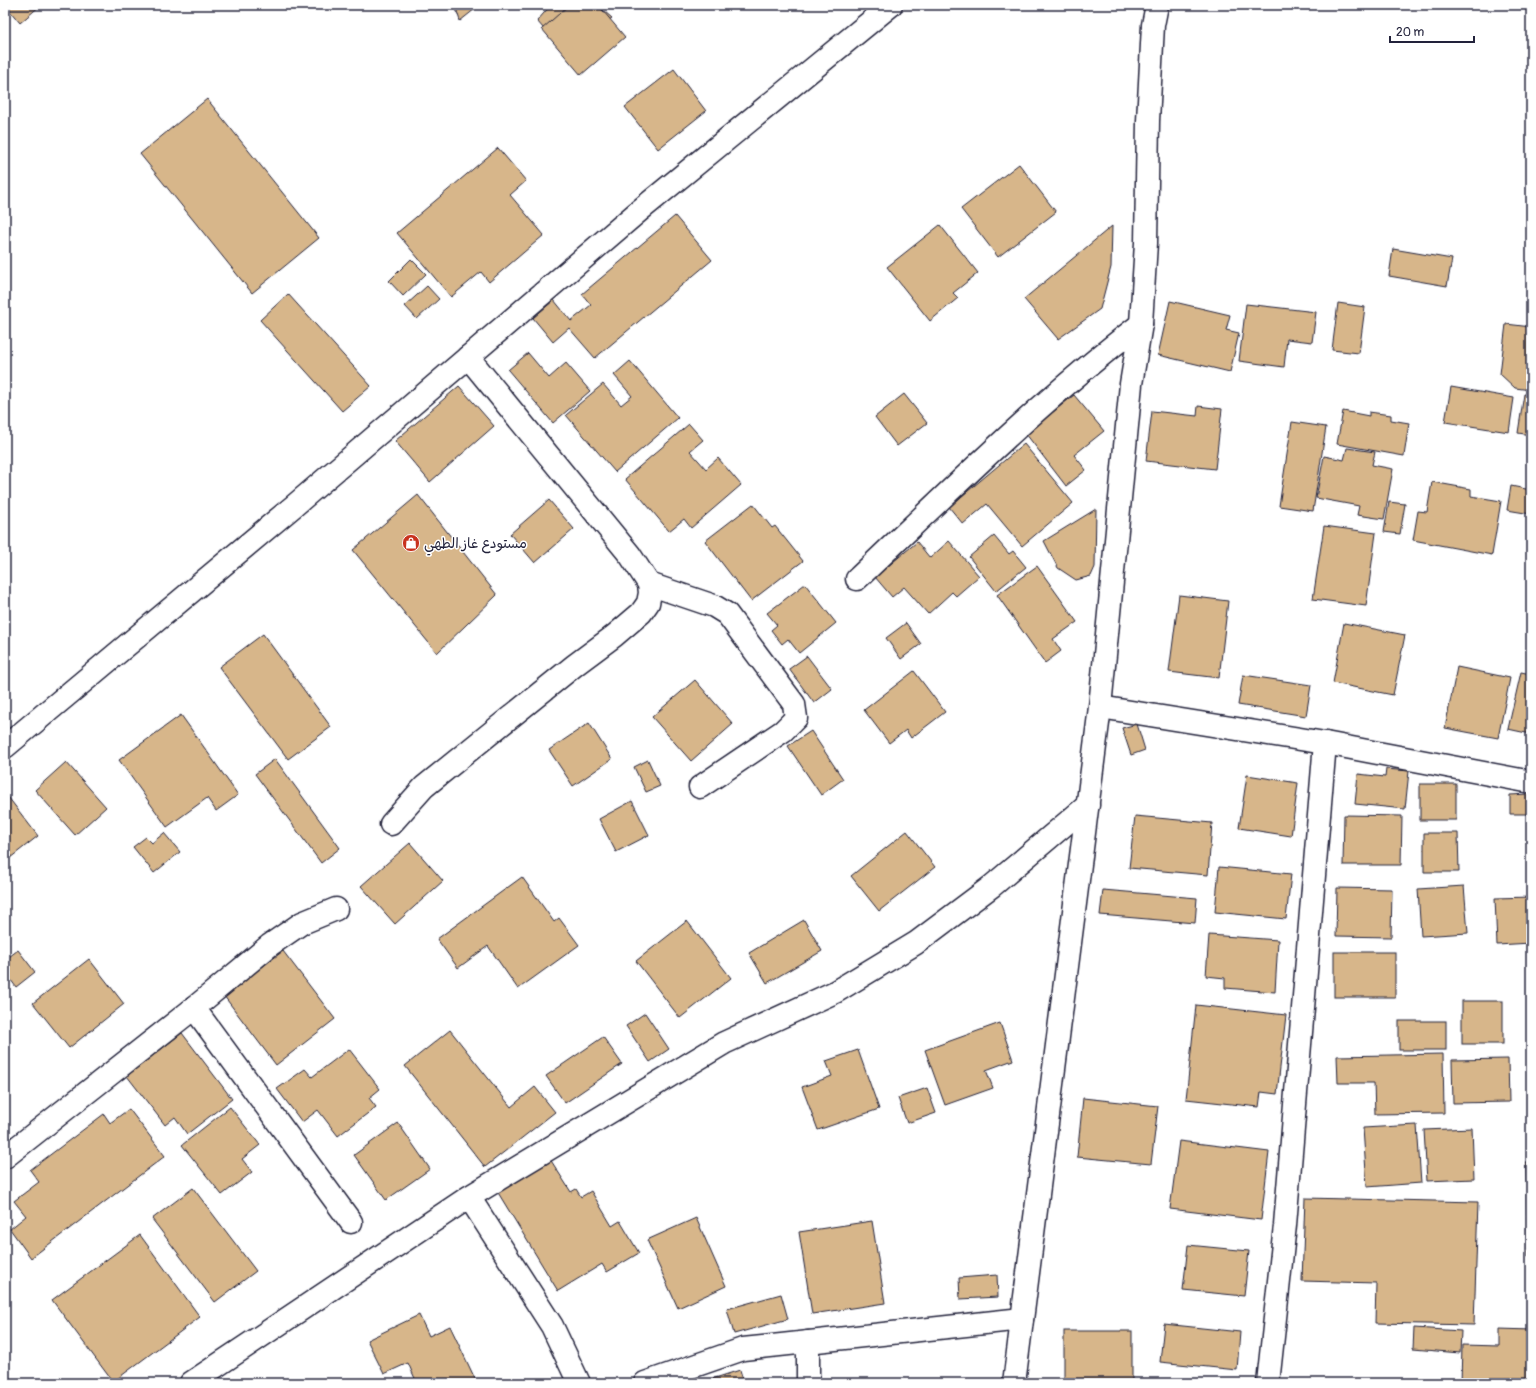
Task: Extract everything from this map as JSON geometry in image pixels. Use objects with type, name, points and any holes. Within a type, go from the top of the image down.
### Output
[{"type":"street","points":[[5,747],[295,505],[639,211],[891,5]]},
{"type":"street","points":[[1014,1383],[1100,707],[1131,384],[1141,324],[1146,243],[1148,121],[1153,25],[1157,5]]},
{"type":"street","points":[[857,579],[1014,430],[1102,353],[1141,324]]},
{"type":"street","points":[[391,824],[424,787],[641,613],[648,602],[650,593],[649,584],[630,555],[468,357]]},
{"type":"street","points":[[649,584],[714,606],[727,614],[794,704],[796,718],[783,731],[700,787]]},
{"type":"street","points":[[1100,707],[1326,743],[1531,782]]},
{"type":"street","points":[[1268,1383],[1285,1225],[1326,743]]},
{"type":"street","points":[[191,1383],[469,1197],[724,1043],[835,992],[916,943],[992,886],[1088,805]]},
{"type":"street","points":[[5,1157],[194,1008],[270,945],[302,923],[336,909]]},
{"type":"street","points":[[194,1008],[351,1222]]},
{"type":"street","points":[[469,1197],[552,1326],[579,1383]]},
{"type":"street","points":[[645,1383],[743,1349],[1022,1319]]},
{"type":"street","points":[[808,1342],[808,1383]]},
{"type":"building","points":[[5,5],[41,5],[20,23]]},
{"type":"building","points":[[455,5],[480,5],[460,21]]},
{"type":"building","points":[[551,5],[597,5],[612,18],[564,52],[537,21]]},
{"type":"building","points":[[569,5],[598,5],[625,37],[581,75],[542,29]]},
{"type":"building","points":[[674,69],[706,111],[658,149],[625,107]]},
{"type":"building","points":[[207,99],[319,238],[252,293],[140,154]]},
{"type":"building","points":[[498,148],[526,181],[510,195],[544,235],[489,282],[481,272],[451,297],[397,233]]},
{"type":"building","points":[[1019,164],[1056,212],[998,257],[961,209]]},
{"type":"building","points":[[675,216],[712,260],[595,358],[569,328],[553,342],[533,318],[554,300],[571,321],[591,305],[582,294]]},
{"type":"building","points":[[940,225],[978,273],[953,293],[958,298],[930,321],[887,267]]},
{"type":"building","points":[[1112,226],[1111,267],[1100,309],[1058,339],[1024,299]]},
{"type":"building","points":[[1393,249],[1452,259],[1447,286],[1389,276]]},
{"type":"building","points":[[411,259],[426,274],[403,296],[389,281]]},
{"type":"building","points":[[427,286],[439,299],[417,319],[405,306]]},
{"type":"building","points":[[288,294],[371,386],[342,411],[260,320]]},
{"type":"building","points":[[1170,301],[1230,315],[1226,330],[1239,333],[1230,372],[1158,355]]},
{"type":"building","points":[[1338,303],[1365,307],[1359,353],[1332,350]]},
{"type":"building","points":[[1246,304],[1316,312],[1312,342],[1287,339],[1284,367],[1239,361]]},
{"type":"building","points":[[1506,324],[1531,327],[1531,390],[1515,388],[1500,374]]},
{"type":"building","points":[[528,353],[549,378],[566,363],[590,391],[553,423],[508,370]]},
{"type":"building","points":[[630,361],[678,418],[615,472],[566,415],[603,384],[621,405],[632,396],[614,375]]},
{"type":"building","points":[[459,386],[494,426],[430,482],[395,441]]},
{"type":"building","points":[[1451,387],[1514,398],[1509,432],[1445,422]]},
{"type":"building","points":[[904,394],[927,423],[897,446],[875,417]]},
{"type":"building","points":[[1524,394],[1531,395],[1531,435],[1518,433]]},
{"type":"building","points":[[1074,395],[1104,431],[1074,455],[1086,470],[1066,486],[1026,434]]},
{"type":"building","points":[[1198,406],[1222,409],[1215,469],[1146,461],[1152,411],[1197,416]]},
{"type":"building","points":[[1343,411],[1369,416],[1369,412],[1391,415],[1391,420],[1409,423],[1404,456],[1337,444]]},
{"type":"building","points":[[1292,422],[1326,427],[1313,511],[1279,506]]},
{"type":"building","points":[[689,424],[703,440],[690,451],[706,469],[718,458],[741,485],[691,528],[684,519],[669,531],[625,479]]},
{"type":"building","points":[[1024,444],[1073,503],[1022,546],[987,504],[963,524],[949,507]]},
{"type":"building","points":[[1347,448],[1375,452],[1372,465],[1393,469],[1384,519],[1357,515],[1359,506],[1316,498],[1324,456],[1344,460]]},
{"type":"building","points":[[1432,482],[1471,489],[1471,496],[1501,501],[1492,555],[1413,540],[1418,511],[1427,512]]},
{"type":"building","points":[[1511,486],[1531,490],[1531,514],[1507,510]]},
{"type":"building","points":[[418,495],[497,595],[437,653],[353,550]]},
{"type":"building","points":[[549,500],[574,529],[535,563],[510,534]]},
{"type":"building","points":[[1389,502],[1405,504],[1400,534],[1384,532]]},
{"type":"building","points":[[753,504],[772,528],[775,526],[803,561],[751,601],[705,541]]},
{"type":"building","points":[[1096,509],[1095,567],[1091,576],[1076,580],[1058,568],[1044,541]]},
{"type":"building","points":[[1324,526],[1376,533],[1366,606],[1313,599]]},
{"type":"building","points":[[994,536],[1009,554],[1013,551],[1026,567],[996,591],[969,557]]},
{"type":"building","points":[[949,541],[979,576],[956,596],[952,592],[928,614],[904,587],[892,597],[875,577],[917,542],[930,558]]},
{"type":"building","points":[[1037,566],[1077,622],[1053,639],[1061,651],[1045,663],[997,595]]},
{"type":"building","points":[[805,584],[836,623],[799,653],[788,639],[782,644],[771,630],[777,625],[767,613]]},
{"type":"building","points":[[1179,595],[1228,601],[1219,678],[1169,672]]},
{"type":"building","points":[[906,623],[921,644],[901,659],[886,638]]},
{"type":"building","points":[[1344,623],[1405,635],[1393,695],[1333,683]]},
{"type":"building","points":[[263,634],[331,727],[288,759],[219,667]]},
{"type":"building","points":[[807,656],[832,689],[814,703],[789,669]]},
{"type":"building","points":[[1457,667],[1510,678],[1498,738],[1445,728]]},
{"type":"building","points":[[914,671],[945,712],[911,738],[906,730],[889,743],[864,710]]},
{"type":"building","points":[[1521,672],[1531,674],[1531,734],[1508,729]]},
{"type":"building","points":[[1243,675],[1311,685],[1306,716],[1238,705]]},
{"type":"building","points":[[695,680],[733,724],[691,761],[652,717]]},
{"type":"building","points":[[181,715],[238,795],[216,811],[207,798],[167,827],[119,760]]},
{"type":"building","points":[[589,723],[612,759],[573,786],[549,750]]},
{"type":"building","points":[[1137,724],[1145,750],[1131,755],[1122,728]]},
{"type":"building","points":[[811,731],[843,779],[821,795],[788,746]]},
{"type":"building","points":[[275,759],[340,848],[321,863],[255,774]]},
{"type":"building","points":[[648,760],[660,786],[646,792],[634,767]]},
{"type":"building","points":[[66,762],[106,807],[75,835],[35,790]]},
{"type":"building","points":[[1386,769],[1409,771],[1405,809],[1355,804],[1358,774],[1385,777]]},
{"type":"building","points":[[1247,775],[1298,783],[1291,836],[1239,828]]},
{"type":"building","points":[[1420,784],[1456,784],[1456,820],[1420,820]]},
{"type":"building","points":[[5,793],[38,836],[5,862]]},
{"type":"building","points":[[1528,794],[1528,814],[1510,814],[1510,795]]},
{"type":"building","points":[[632,801],[649,835],[616,852],[599,819]]},
{"type":"building","points":[[1344,815],[1402,816],[1401,865],[1343,865]]},
{"type":"building","points":[[1135,816],[1212,823],[1208,875],[1129,868]]},
{"type":"building","points":[[907,831],[935,867],[879,911],[851,876]]},
{"type":"building","points":[[164,833],[180,852],[154,873],[133,847],[146,837],[152,843]]},
{"type":"building","points":[[1424,833],[1458,833],[1459,872],[1424,872]]},
{"type":"building","points":[[410,843],[443,881],[395,924],[361,886]]},
{"type":"building","points":[[1219,867],[1291,874],[1286,919],[1215,912]]},
{"type":"building","points":[[522,877],[554,922],[559,918],[579,945],[518,989],[488,946],[458,968],[437,939]]},
{"type":"building","points":[[1464,886],[1468,933],[1421,936],[1418,889]]},
{"type":"building","points":[[1337,888],[1392,889],[1391,937],[1336,936]]},
{"type":"building","points":[[1103,890],[1197,898],[1195,923],[1100,915]]},
{"type":"building","points":[[1531,897],[1531,943],[1497,945],[1495,898]]},
{"type":"building","points":[[804,920],[822,951],[767,983],[749,953]]},
{"type":"building","points":[[687,921],[731,978],[680,1018],[636,961]]},
{"type":"building","points":[[1209,935],[1278,940],[1275,992],[1225,988],[1225,978],[1206,976]]},
{"type":"building","points":[[18,950],[35,972],[16,987],[5,972],[5,960]]},
{"type":"building","points":[[283,951],[335,1019],[276,1065],[224,996]]},
{"type":"building","points":[[1334,952],[1395,952],[1395,997],[1334,997]]},
{"type":"building","points":[[89,959],[124,1004],[69,1048],[33,1003]]},
{"type":"building","points":[[1462,1001],[1503,1001],[1503,1044],[1462,1044]]},
{"type":"building","points":[[1196,1005],[1286,1015],[1277,1094],[1261,1092],[1259,1107],[1186,1099]]},
{"type":"building","points":[[645,1013],[669,1049],[650,1062],[626,1026]]},
{"type":"building","points":[[1399,1021],[1446,1021],[1446,1050],[1399,1050]]},
{"type":"building","points":[[1000,1023],[1013,1060],[986,1070],[993,1088],[945,1105],[925,1050]]},
{"type":"building","points":[[450,1030],[511,1107],[535,1087],[555,1112],[485,1167],[405,1066]]},
{"type":"building","points":[[182,1033],[232,1099],[187,1134],[175,1117],[165,1125],[127,1076]]},
{"type":"building","points":[[603,1037],[622,1064],[565,1103],[546,1076]]},
{"type":"building","points":[[349,1049],[380,1089],[369,1098],[376,1107],[338,1136],[318,1110],[302,1122],[277,1089],[305,1069],[312,1077]]},
{"type":"building","points":[[858,1050],[879,1109],[818,1130],[802,1087],[832,1076],[826,1061]]},
{"type":"building","points":[[1443,1054],[1444,1113],[1375,1114],[1374,1083],[1338,1083],[1337,1056]]},
{"type":"building","points":[[1508,1059],[1509,1102],[1453,1103],[1452,1060]]},
{"type":"building","points":[[927,1088],[936,1113],[907,1123],[898,1098]]},
{"type":"building","points":[[1083,1098],[1158,1106],[1151,1164],[1077,1157]]},
{"type":"building","points":[[230,1107],[260,1145],[242,1159],[252,1172],[222,1195],[182,1145]]},
{"type":"building","points":[[129,1109],[165,1156],[31,1258],[10,1229],[26,1216],[14,1201],[39,1182],[30,1170],[104,1114],[110,1123]]},
{"type":"building","points":[[398,1123],[430,1169],[386,1200],[354,1155]]},
{"type":"building","points":[[1417,1125],[1421,1183],[1367,1187],[1363,1128]]},
{"type":"building","points":[[1472,1128],[1474,1179],[1427,1181],[1424,1130]]},
{"type":"building","points":[[1179,1141],[1269,1152],[1261,1220],[1170,1209]]},
{"type":"building","points":[[550,1159],[571,1192],[576,1189],[581,1197],[591,1191],[612,1226],[620,1221],[639,1253],[607,1272],[602,1264],[558,1291],[497,1191]]},
{"type":"building","points":[[1526,1162],[1531,1162],[1531,1257],[1528,1257]]},
{"type":"building","points":[[193,1188],[256,1271],[215,1302],[152,1219]]},
{"type":"building","points":[[1305,1198],[1478,1202],[1474,1325],[1375,1323],[1376,1283],[1302,1281]]},
{"type":"building","points":[[696,1218],[726,1286],[678,1308],[647,1240]]},
{"type":"building","points":[[872,1221],[885,1303],[812,1314],[799,1232]]},
{"type":"building","points":[[140,1235],[200,1317],[113,1382],[52,1300]]},
{"type":"building","points":[[1188,1245],[1249,1251],[1244,1296],[1183,1290]]},
{"type":"building","points":[[1529,1272],[1531,1272],[1531,1316],[1530,1316]]},
{"type":"building","points":[[997,1275],[998,1297],[960,1299],[959,1278]]},
{"type":"building","points":[[781,1294],[788,1319],[734,1334],[727,1309]]},
{"type":"building","points":[[419,1315],[429,1336],[450,1326],[477,1383],[417,1383],[408,1363],[384,1374],[367,1340]]},
{"type":"building","points":[[1164,1324],[1240,1332],[1237,1370],[1160,1362]]},
{"type":"building","points":[[1414,1328],[1461,1331],[1460,1353],[1413,1349]]},
{"type":"building","points":[[1499,1329],[1531,1330],[1531,1383],[1461,1383],[1462,1345],[1499,1346]]},
{"type":"building","points":[[1064,1331],[1132,1331],[1132,1383],[1064,1383]]},
{"type":"building","points":[[740,1370],[744,1383],[710,1383],[709,1380]]},
{"type":"place","name":"مستودع غاز الطهي","points":[[411,543]]}]
